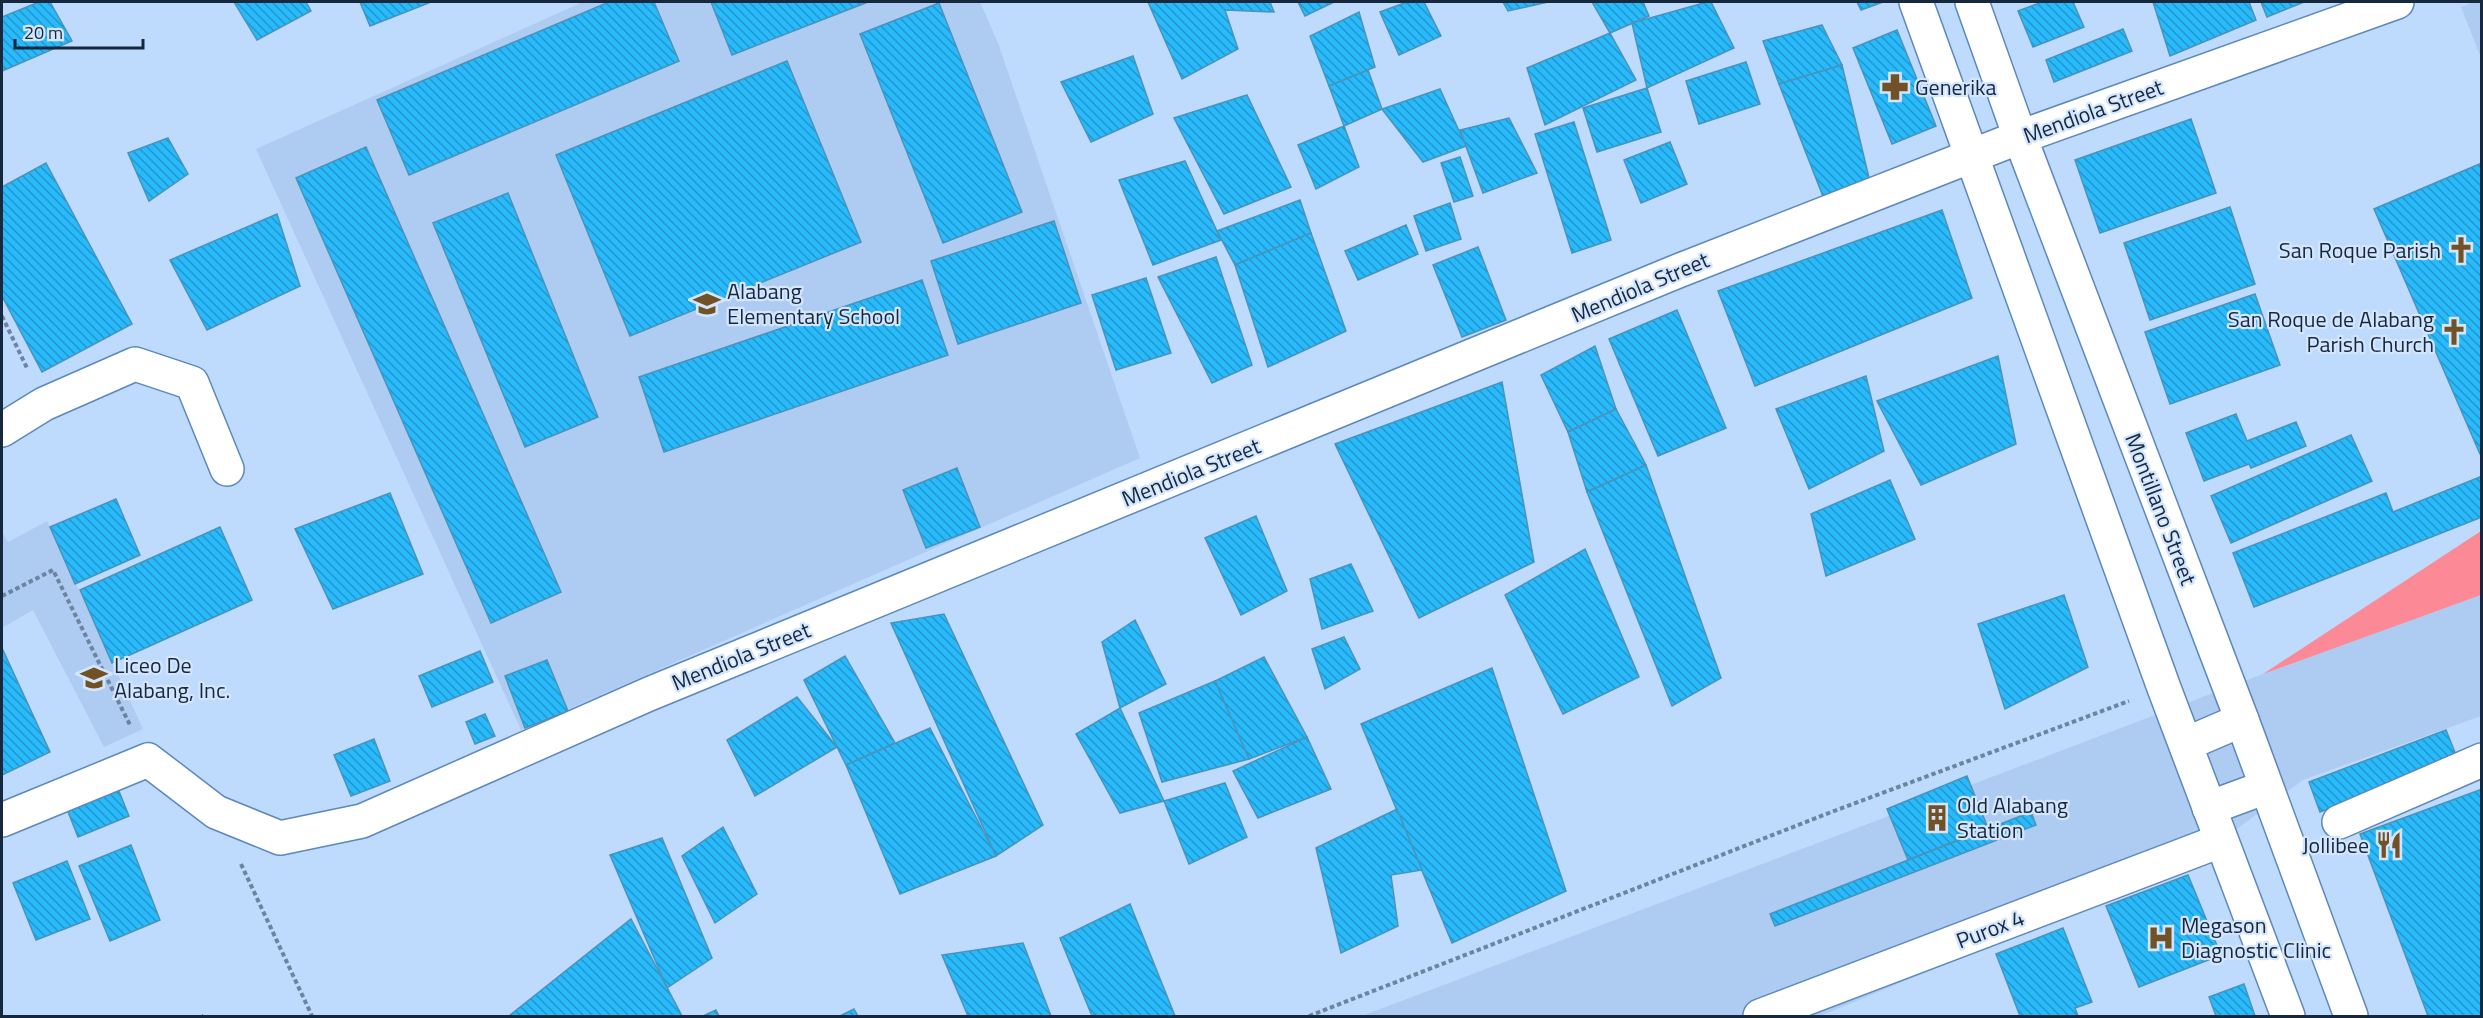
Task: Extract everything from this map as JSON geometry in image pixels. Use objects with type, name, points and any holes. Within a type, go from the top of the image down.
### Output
[{"type":"street","points":[[1916,2],[2220,841],[2288,1017]]},
{"type":"street","name":"Montillano Street","points":[[1972,2],[2020,137],[2242,720],[2351,1017]]},
{"type":"street","name":"Mendiola Street","points":[[148,760],[216,812],[280,837],[362,821],[649,694],[1678,271],[2020,137],[2397,2]]},
{"type":"street","points":[[2,430],[45,404],[135,364],[192,383],[227,469]]},
{"type":"street","points":[[2186,744],[2242,720]]},
{"type":"street","points":[[2,820],[148,760]]},
{"type":"street","points":[[2339,822],[2481,760]]},
{"type":"street","points":[[2209,808],[2266,787]]},
{"type":"street","name":"Purox 4","points":[[1760,1017],[2220,841]]},
{"type":"path","points":[[2,316],[45,404]]},
{"type":"path","points":[[2,596],[53,570],[148,760]]},
{"type":"path","points":[[1309,1017],[1834,811],[2164,688]]},
{"type":"path","points":[[216,812],[312,1017]]},
{"type":"shaded area","name":"Alabang Elementary School","points":[[583,2],[980,2],[998,43],[1140,458],[521,730],[256,149]]},
{"type":"shaded area","points":[[2481,2],[2481,58],[2461,7]]},
{"type":"shaded area","name":"Liceo De Alabang, Inc.","points":[[47,521],[143,729],[104,747],[33,610],[2,628],[2,532],[8,542]]},
{"type":"shaded area","points":[[2481,531],[2481,595],[2263,674]]},
{"type":"shaded area","points":[[2481,595],[2481,716],[2303,780],[2191,863],[1820,1016],[1362,1016],[2263,674]]},
{"type":"building","points":[[39,2],[50,2],[72,41],[2,71],[2,17]]},
{"type":"building","points":[[234,2],[306,2],[311,11],[257,40]]},
{"type":"building","points":[[360,2],[431,2],[370,26]]},
{"type":"building","points":[[609,2],[654,2],[679,61],[409,175],[377,100]]},
{"type":"building","points":[[711,2],[868,2],[732,55]]},
{"type":"building","points":[[1148,2],[1270,2],[1274,12],[1225,10],[1238,49],[1182,79]]},
{"type":"building","points":[[1298,2],[1334,2],[1305,16]]},
{"type":"building","points":[[1407,2],[1424,2],[1441,36],[1399,55],[1380,12]]},
{"type":"building","points":[[1503,2],[1548,2],[1508,11]]},
{"type":"building","points":[[1592,2],[1643,2],[1649,16],[1610,33]]},
{"type":"building","points":[[1711,2],[1734,48],[1647,88],[1632,23]]},
{"type":"building","points":[[1857,2],[1883,2],[1861,10]]},
{"type":"building","points":[[2042,2],[2073,2],[2084,27],[2033,47],[2018,11]]},
{"type":"building","points":[[2153,2],[2249,2],[2256,20],[2170,56]]},
{"type":"building","points":[[2261,2],[2304,2],[2267,17]]},
{"type":"building","points":[[939,3],[1022,212],[943,243],[860,34]]},
{"type":"building","points":[[1359,12],[1375,67],[1329,86],[1310,36]]},
{"type":"building","points":[[1822,25],[1842,65],[1779,84],[1763,41]]},
{"type":"building","points":[[2123,29],[2132,51],[2054,82],[2046,60]]},
{"type":"building","name":"Generika","points":[[1897,30],[1936,126],[1892,144],[1853,48]]},
{"type":"building","points":[[1610,33],[1636,80],[1545,125],[1527,68]]},
{"type":"building","points":[[1133,56],[1153,114],[1091,142],[1061,82]]},
{"type":"building","points":[[787,61],[861,242],[630,336],[556,155]]},
{"type":"building","points":[[1746,62],[1760,104],[1699,124],[1686,81]]},
{"type":"building","points":[[1842,65],[1870,182],[1824,199],[1779,84]]},
{"type":"building","points":[[1368,70],[1382,109],[1344,126],[1329,86]]},
{"type":"building","points":[[1647,88],[1661,132],[1597,152],[1583,108]]},
{"type":"building","points":[[1440,89],[1466,146],[1423,162],[1382,109]]},
{"type":"building","points":[[1247,95],[1291,187],[1224,214],[1174,118]]},
{"type":"building","points":[[1509,118],[1537,173],[1483,193],[1460,130]]},
{"type":"building","points":[[2191,119],[2216,193],[2100,233],[2075,160]]},
{"type":"building","points":[[1574,122],[1611,240],[1572,253],[1535,134]]},
{"type":"building","points":[[1344,126],[1359,167],[1316,189],[1298,145]]},
{"type":"building","points":[[168,138],[188,174],[149,201],[128,153]]},
{"type":"building","points":[[1670,142],[1687,184],[1641,203],[1624,160]]},
{"type":"building","points":[[366,147],[561,592],[491,623],[296,178]]},
{"type":"building","points":[[1460,157],[1473,196],[1454,202],[1441,163]]},
{"type":"building","points":[[1185,161],[1221,240],[1153,265],[1119,180]]},
{"type":"building","points":[[46,163],[132,324],[42,372],[2,296],[2,187]]},
{"type":"building","name":"San Roque de Alabang Parish Church","points":[[2482,163],[2482,454],[2480,454],[2374,209]]},
{"type":"building","points":[[508,193],[598,417],[525,447],[433,223]]},
{"type":"building","points":[[1300,200],[1311,233],[1235,265],[1217,231]]},
{"type":"building","points":[[1450,203],[1461,239],[1426,251],[1414,216]]},
{"type":"building","points":[[2230,207],[2255,284],[2150,320],[2124,243]]},
{"type":"building","points":[[1942,210],[1972,298],[1755,386],[1718,291]]},
{"type":"building","points":[[277,214],[300,286],[207,330],[170,260]]},
{"type":"building","points":[[1054,221],[1081,303],[958,344],[931,261]]},
{"type":"building","points":[[1406,225],[1418,254],[1358,280],[1345,251]]},
{"type":"building","points":[[1311,233],[1346,331],[1268,367],[1235,265]]},
{"type":"building","points":[[1478,247],[1506,320],[1462,337],[1433,265]]},
{"type":"building","points":[[1216,257],[1252,365],[1212,383],[1158,277]]},
{"type":"building","points":[[1146,278],[1171,353],[1116,370],[1092,295]]},
{"type":"building","points":[[922,280],[948,355],[664,452],[639,377]]},
{"type":"building","points":[[2255,294],[2280,365],[2170,404],[2145,332]]},
{"type":"building","points":[[1677,310],[1726,428],[1658,456],[1609,339]]},
{"type":"building","points":[[1595,346],[1616,409],[1568,432],[1541,375]]},
{"type":"building","points":[[1998,356],[2016,444],[1921,485],[1877,401]]},
{"type":"building","points":[[1866,376],[1884,451],[1809,489],[1776,409]]},
{"type":"building","points":[[1502,382],[1534,562],[1419,618],[1335,444]]},
{"type":"building","points":[[1616,409],[1646,465],[1587,492],[1568,432]]},
{"type":"building","points":[[2236,414],[2247,441],[2296,422],[2306,446],[2251,468],[2249,464],[2204,481],[2186,433]]},
{"type":"building","points":[[2351,435],[2372,481],[2231,543],[2211,496]]},
{"type":"building","points":[[1646,465],[1721,678],[1672,706],[1587,492]]},
{"type":"building","points":[[957,468],[980,527],[926,548],[903,490]]},
{"type":"building","points":[[2482,476],[2482,517],[2254,607],[2233,553],[2386,493],[2393,512]]},
{"type":"building","points":[[1890,480],[1915,539],[1826,576],[1811,514]]},
{"type":"building","points":[[390,493],[423,574],[333,609],[295,529]]},
{"type":"building","points":[[116,499],[140,555],[75,584],[50,527]]},
{"type":"building","points":[[1256,516],[1287,591],[1241,615],[1205,538]]},
{"type":"building","points":[[220,527],[252,600],[112,663],[80,590]]},
{"type":"building","points":[[1585,549],[1639,677],[1563,714],[1505,595]]},
{"type":"building","points":[[1351,564],[1373,611],[1322,629],[1310,579]]},
{"type":"building","points":[[2064,595],[2088,667],[2005,709],[1978,624]]},
{"type":"building","points":[[944,614],[1043,825],[996,856],[891,623]]},
{"type":"building","points":[[1135,620],[1166,684],[1120,708],[1102,642]]},
{"type":"building","points":[[1344,637],[1360,669],[1325,689],[1312,649]]},
{"type":"building","points":[[2,648],[50,752],[2,775]]},
{"type":"building","points":[[480,651],[493,682],[432,707],[419,676]]},
{"type":"building","points":[[845,656],[895,743],[846,765],[804,680]]},
{"type":"building","points":[[1264,657],[1307,737],[1249,759],[1215,681]]},
{"type":"building","points":[[547,660],[568,711],[525,728],[505,676]]},
{"type":"building","points":[[1492,668],[1566,891],[1452,943],[1361,724]]},
{"type":"building","points":[[1215,681],[1249,759],[1162,782],[1139,713]]},
{"type":"building","points":[[797,697],[837,747],[755,796],[727,740]]},
{"type":"building","points":[[1120,708],[1164,801],[1120,813],[1076,734]]},
{"type":"building","points":[[485,714],[495,736],[475,744],[466,722]]},
{"type":"building","points":[[930,728],[996,856],[900,894],[846,765]]},
{"type":"building","points":[[2446,730],[2458,760],[2320,812],[2309,782]]},
{"type":"building","points":[[1307,737],[1331,789],[1258,818],[1233,771]]},
{"type":"building","points":[[374,739],[390,781],[351,796],[334,755]]},
{"type":"building","name":"Old Alabang Station","points":[[1967,776],[1988,828],[1908,860],[1887,809]]},
{"type":"building","points":[[114,779],[129,816],[78,837],[63,799]]},
{"type":"building","points":[[1225,783],[1247,837],[1189,864],[1164,801]]},
{"type":"building","points":[[2482,789],[2482,1016],[2428,1016],[2360,834]]},
{"type":"building","points":[[1397,809],[1422,870],[1391,875],[1398,926],[1341,953],[1316,848]]},
{"type":"building","points":[[2031,812],[2036,825],[1775,926],[1770,914]]},
{"type":"building","points":[[723,827],[757,894],[715,923],[682,856]]},
{"type":"building","points":[[662,838],[712,958],[667,988],[610,855]]},
{"type":"building","points":[[131,845],[160,920],[110,941],[79,866]]},
{"type":"building","points":[[67,861],[90,919],[36,940],[13,883]]},
{"type":"building","points":[[2188,875],[2221,955],[2139,987],[2106,906]]},
{"type":"building","points":[[1130,904],[1175,1016],[1092,1016],[1060,938]]},
{"type":"building","points":[[631,919],[682,1016],[509,1016]]},
{"type":"building","points":[[2063,928],[2092,1002],[2075,1008],[2078,1016],[2020,1016],[1996,954]]},
{"type":"building","points":[[1023,943],[1051,1016],[968,1016],[942,955]]},
{"type":"building","points":[[2244,984],[2255,1016],[2216,1016],[2209,997]]},
{"type":"building","points":[[854,1009],[858,1016],[840,1016]]},
{"type":"building","points":[[716,1010],[719,1016],[703,1016]]},
{"type":"place","name":"Generika","points":[[1895,87]]},
{"type":"place","name":"San Roque Parish","points":[[2461,250]]},
{"type":"place","name":"Alabang Elementary School","points":[[707,304]]},
{"type":"place","name":"San Roque de Alabang Parish Church","points":[[2454,332]]},
{"type":"place","name":"Liceo De Alabang, Inc.","points":[[94,678]]},
{"type":"place","name":"Old Alabang Station","points":[[1937,818]]},
{"type":"place","name":"Jollibee","points":[[2389,845]]},
{"type":"place","name":"Megason Diagnostic Clinic","points":[[2161,938]]}]
